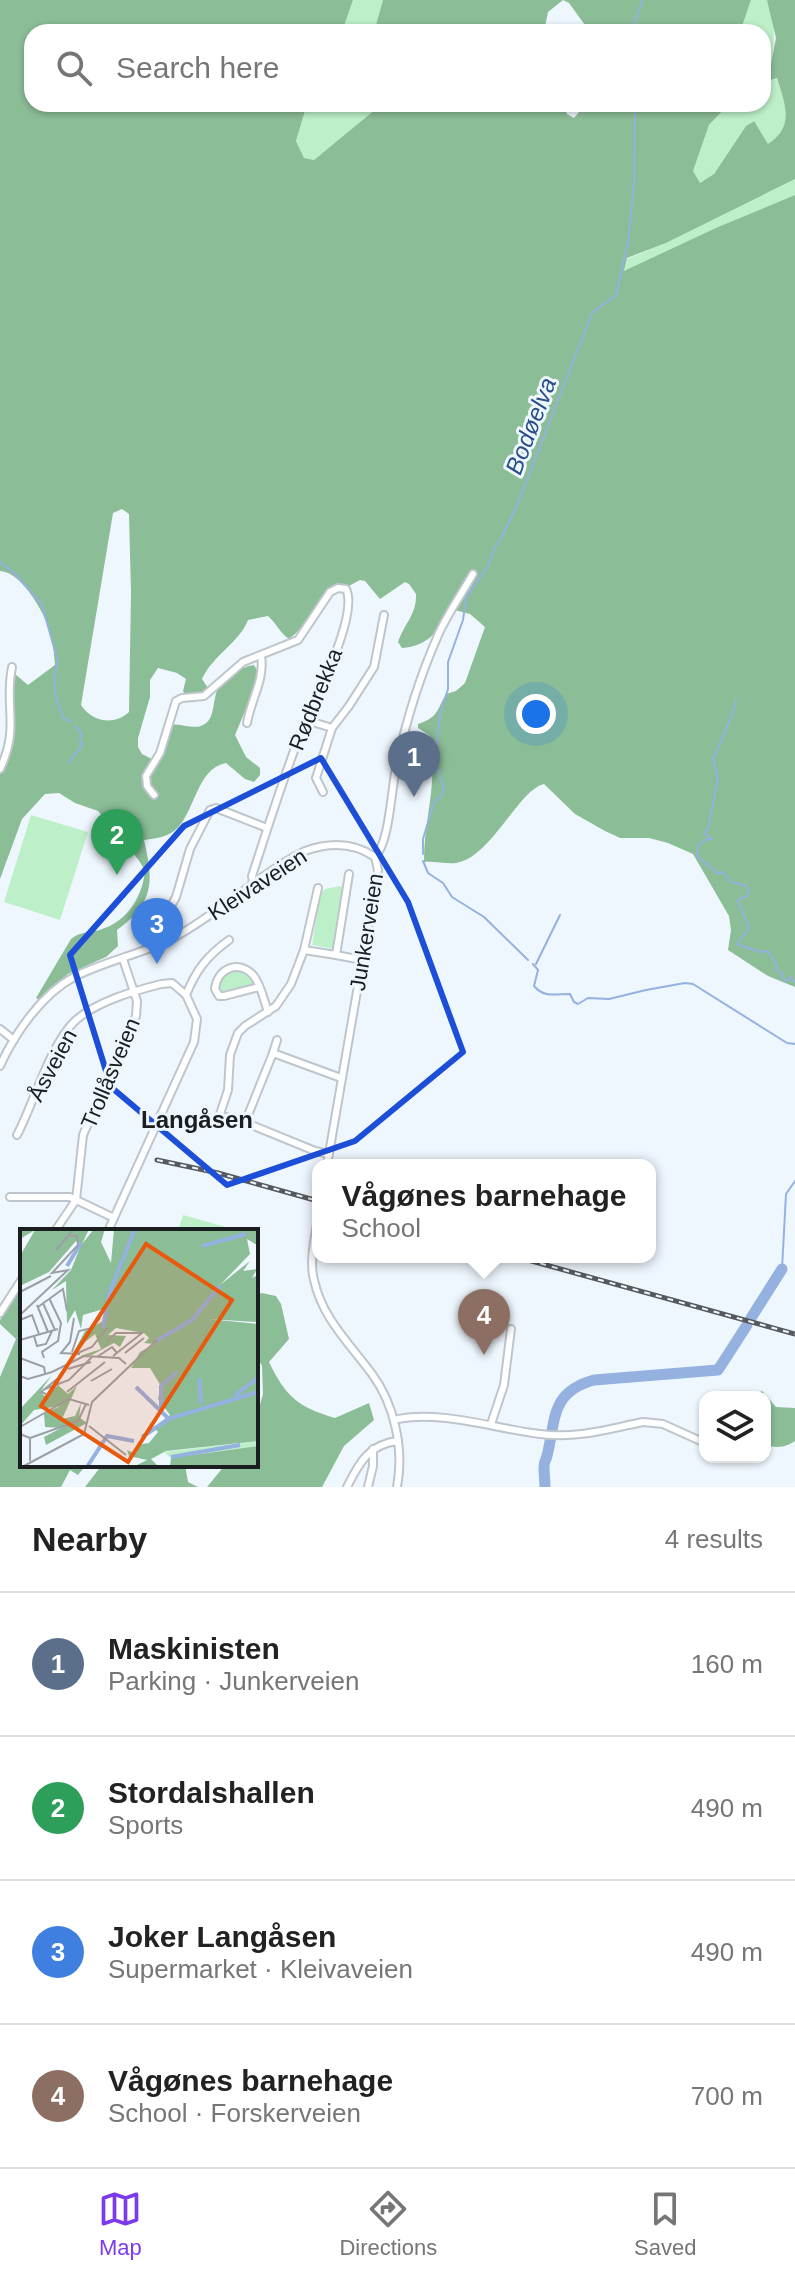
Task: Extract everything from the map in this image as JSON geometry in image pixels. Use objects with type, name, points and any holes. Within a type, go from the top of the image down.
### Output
[{"type":"street","name":"Junkerveien","points":[[328,1159],[378,870],[375,857],[381,849],[395,771],[439,633],[473,574]]},
{"type":"street","name":"Rødbrekka","points":[[154,795],[149,790],[146,776],[160,753],[176,701],[210,692],[236,667],[298,640],[330,592],[338,588],[346,589],[348,611],[331,667],[306,720],[267,828],[252,876],[253,883]]},
{"type":"street","points":[[323,792],[317,775],[332,728],[372,671],[384,615]]},
{"type":"street","points":[[247,723],[264,672],[261,656]]},
{"type":"street","points":[[0,769],[12,729],[12,667]]},
{"type":"street","points":[[0,701],[10,701]]},
{"type":"street","points":[[306,720],[332,728]]},
{"type":"street","points":[[153,947],[154,937],[176,897],[190,849],[210,810],[216,808],[267,828]]},
{"type":"street","name":"Kleivaveien","points":[[0,1066],[14,1040],[45,1001],[64,983],[153,947],[202,921],[253,883],[298,855],[320,846],[348,845],[375,857]]},
{"type":"street","points":[[336,955],[349,874]]},
{"type":"street","points":[[217,1123],[228,1090],[233,1044],[245,1026],[276,1006],[291,984],[304,950],[318,888]]},
{"type":"street","points":[[109,1229],[194,1042],[197,1019],[186,995],[201,963],[229,940]]},
{"type":"street","points":[[304,950],[362,960]]},
{"type":"street","name":"Trollåsveien","points":[[56,1229],[76,1200],[83,1135],[132,1029],[138,1009],[123,959]]},
{"type":"street","points":[[259,987],[224,996],[219,996],[215,989],[218,975],[231,967],[246,969],[259,987],[268,1012]]},
{"type":"street","name":"Åsveien","points":[[17,1135],[67,1030],[94,1009],[169,983],[186,995]]},
{"type":"street","points":[[0,1029],[14,1040]]},
{"type":"street","points":[[246,1120],[277,1040]]},
{"type":"street","points":[[273,1053],[341,1078]]},
{"type":"street","points":[[227,1117],[238,1122],[246,1120]]},
{"type":"street","points":[[246,1120],[299,1145],[329,1154]]},
{"type":"street","points":[[10,1197],[70,1197],[114,1218]]},
{"type":"street","points":[[313,1263],[318,1295],[330,1321],[377,1381],[394,1420],[398,1441],[397,1487]]},
{"type":"street","points":[[0,1313],[20,1282]]},
{"type":"street","points":[[491,1424],[504,1385],[511,1329]]},
{"type":"street","points":[[394,1420],[418,1417],[491,1424],[549,1435],[586,1435],[643,1422],[663,1424],[699,1440]]},
{"type":"street","points":[[347,1487],[362,1460],[373,1449],[398,1441]]},
{"type":"street","points":[[368,1487],[373,1449]]},
{"type":"highlighted area","points":[[321,758],[408,902],[463,1052],[355,1141],[227,1185],[111,1087],[70,955],[184,826]]},
{"type":"green space","points":[[0,0],[353,0],[345,24],[24,24],[24,112],[305,112],[296,141],[304,158],[314,160],[372,112],[566,112],[574,118],[579,112],[721,112],[709,125],[693,171],[700,183],[714,174],[746,126],[754,121],[768,144],[782,130],[786,114],[777,78],[771,80],[776,38],[767,0],[795,0],[795,179],[666,243],[627,258],[624,271],[795,195],[795,987],[768,976],[728,950],[731,930],[729,916],[693,854],[649,838],[620,838],[605,831],[575,814],[544,784],[524,798],[481,849],[469,858],[456,863],[424,862],[432,753],[429,735],[418,728],[418,724],[433,716],[446,694],[456,691],[465,683],[485,627],[470,614],[451,609],[426,641],[402,648],[398,642],[412,613],[416,594],[405,582],[380,599],[365,581],[360,580],[347,587],[332,587],[289,639],[268,616],[248,620],[239,636],[207,671],[202,679],[208,688],[201,695],[185,694],[186,679],[158,668],[150,680],[150,697],[138,738],[142,754],[152,759],[157,755],[169,725],[201,726],[212,714],[219,687],[225,678],[236,670],[254,665],[258,680],[235,735],[246,757],[260,768],[260,775],[254,782],[245,779],[226,763],[208,773],[181,824],[164,836],[144,840],[150,880],[148,891],[138,910],[117,930],[118,946],[106,957],[68,974],[39,1000],[36,998],[71,939],[106,928],[123,917],[136,901],[145,871],[128,849],[103,842],[106,821],[98,811],[59,793],[45,794],[22,819],[0,879],[0,775],[11,752],[14,735],[15,674],[28,685],[55,665],[52,639],[40,609],[26,587],[9,573],[0,571]],"holes":[[[122,509],[129,514],[129,712],[117,719],[104,720],[91,715],[81,705],[113,513]]]},
{"type":"green space","points":[[353,0],[383,0],[376,24],[345,24]]},
{"type":"green space","points":[[383,0],[563,0],[548,12],[546,24],[376,24]]},
{"type":"green space","points":[[563,0],[751,0],[743,24],[584,24],[569,3]]},
{"type":"green space","points":[[751,0],[767,0],[774,39],[771,63],[771,24],[743,24]]},
{"type":"green space","points":[[777,78],[783,97],[786,114],[782,131],[768,145],[753,121],[746,126],[714,174],[700,183],[693,171],[709,125],[721,112],[771,112],[771,80]]},
{"type":"green space","points":[[305,112],[372,112],[314,160],[304,158],[296,141]]},
{"type":"green space","points":[[795,179],[795,195],[718,227],[624,272],[627,259]]},
{"type":"green space","points":[[31,815],[88,832],[60,920],[4,902]]},
{"type":"green space","points":[[345,888],[334,949],[312,945],[320,894],[325,889]]},
{"type":"green space","points":[[236,969],[249,974],[255,985],[222,994],[217,988],[224,973]]},
{"type":"green space","points":[[183,1215],[233,1229],[179,1229]]},
{"type":"green space","points":[[20,1288],[20,1467],[84,1467],[78,1475],[70,1470],[61,1487],[0,1487],[0,1377],[16,1339],[0,1324]]},
{"type":"green space","points":[[258,1294],[276,1296],[281,1304],[289,1339],[269,1362],[294,1399],[311,1410],[335,1418],[369,1403],[374,1420],[344,1446],[322,1487],[207,1487],[223,1467],[258,1467],[258,1412],[263,1394],[262,1366],[258,1359]]},
{"type":"green space","points":[[771,1401],[776,1407],[795,1408],[795,1441],[771,1446]]},
{"type":"green space","points":[[100,1467],[185,1467],[188,1482],[198,1487],[85,1487]]},
{"type":"waterway","name":"Bodøelva","points":[[634,24],[643,0]]},
{"type":"waterway","name":"Bodøelva","points":[[435,759],[440,714],[448,689],[448,662],[463,620],[466,598],[488,566],[518,503],[592,313],[616,295],[628,243],[634,182],[635,112]]},
{"type":"waterway","points":[[0,562],[42,605],[58,662],[54,677],[56,698],[63,718],[71,722]]},
{"type":"waterway","points":[[736,700],[713,759],[718,778],[708,829],[704,833],[712,839],[698,846],[697,856],[717,873],[723,872],[731,882],[745,885],[749,890],[747,896],[738,900],[749,928],[737,944],[760,952],[768,951],[777,966],[776,970],[783,974],[781,977],[787,981],[791,977],[795,982]]},
{"type":"waterway","points":[[68,763],[83,744],[80,742],[81,733],[75,726]]},
{"type":"waterway","name":"Bodøelva","points":[[423,854],[423,839],[434,802],[441,797],[444,788],[436,764]]},
{"type":"waterway","name":"Bodøelva","points":[[423,861],[428,873],[443,883],[452,897],[484,917],[528,960]]},
{"type":"waterway","points":[[536,964],[560,915]]},
{"type":"waterway","name":"Bodøelva","points":[[533,964],[538,970],[534,986],[538,990],[550,994],[570,994],[578,1004],[588,998],[609,999],[693,984],[787,1043],[795,1044]]},
{"type":"waterway","name":"Bodøelva","points":[[782,1269],[786,1194],[795,1181]]},
{"type":"waterway","points":[[751,1318],[782,1269]]},
{"type":"waterway","points":[[545,1487],[544,1464],[554,1419],[569,1392],[594,1380],[718,1370],[747,1325]]},
{"type":"railway","points":[[157,1160],[312,1199]]},
{"type":"railway","points":[[539,1263],[795,1334]]},
{"type":"place","name":"Maskinisten","points":[[414,797]]},
{"type":"place","name":"Stordalshallen","points":[[117,875]]},
{"type":"place","name":"Joker Langåsen","points":[[157,964]]},
{"type":"place","name":"Vågønes barnehage","points":[[484,1355]]},
{"type":"district","name":"Langåsen","points":[[197,1120]]}]
